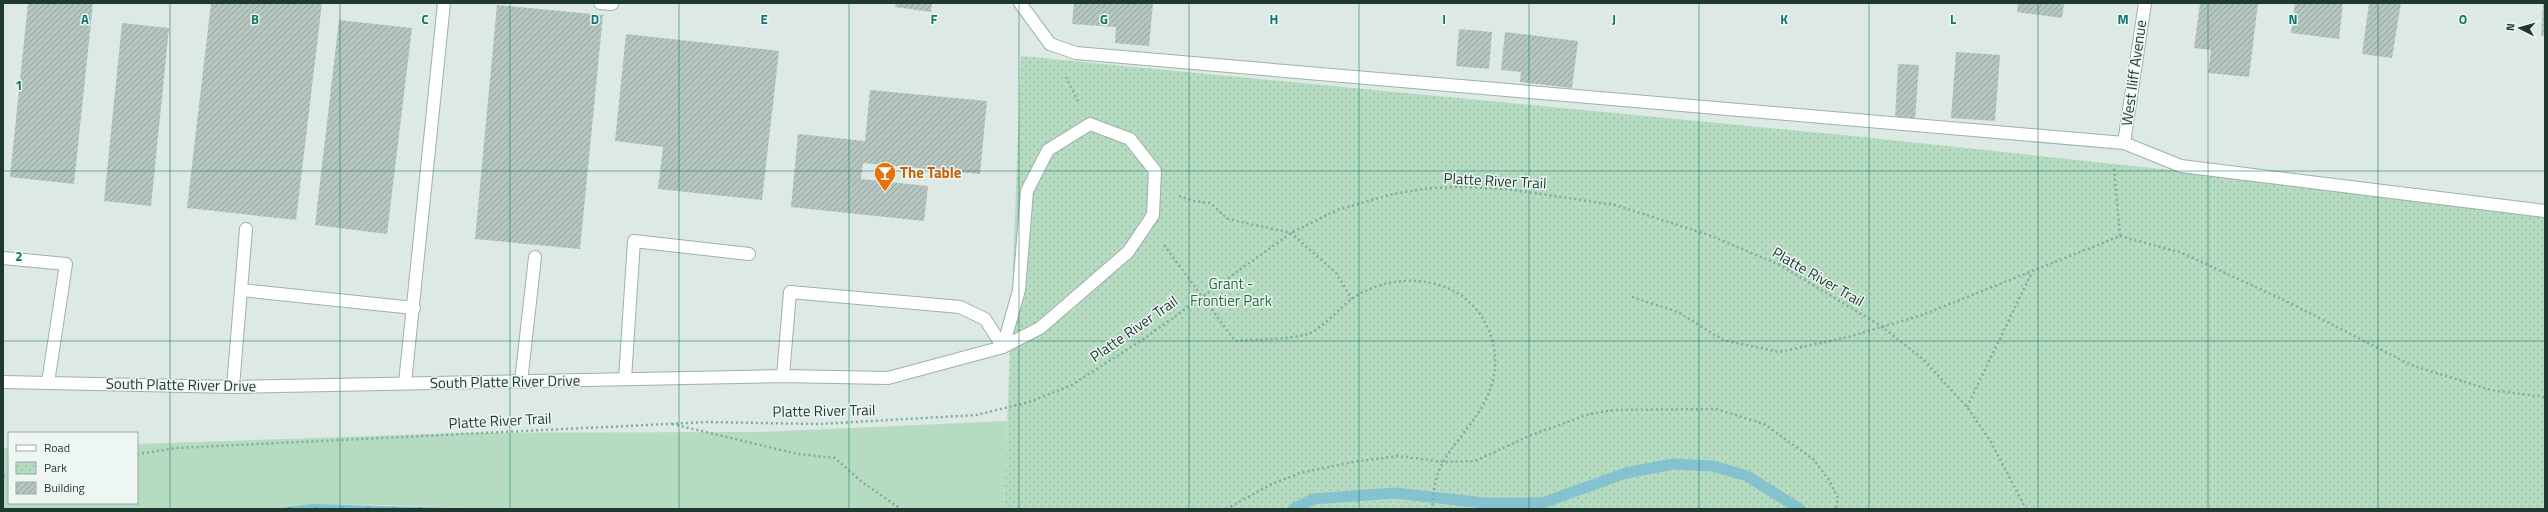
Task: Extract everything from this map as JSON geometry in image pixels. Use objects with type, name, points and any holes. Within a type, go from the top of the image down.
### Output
[{"type":"street","points":[[405,383],[414,308],[444,3]]},
{"type":"street","points":[[1020,3],[1050,44],[1076,53],[2124,143],[2181,166],[2545,211]]},
{"type":"street","name":"West Iliff Avenue","points":[[2124,143],[2145,3]]},
{"type":"street","points":[[1003,347],[1019,290],[1027,191],[1048,150],[1090,124]]},
{"type":"street","name":"South Platte River Drive","points":[[3,382],[233,386],[521,382],[783,376],[888,378],[1003,347],[1040,328],[1128,252],[1153,215],[1155,171],[1130,139],[1090,124]]},
{"type":"street","points":[[233,386],[246,229]]},
{"type":"street","points":[[624,380],[634,241],[749,254]]},
{"type":"street","points":[[521,382],[535,257]]},
{"type":"street","points":[[3,258],[66,264],[48,383]]},
{"type":"street","points":[[241,290],[414,308]]},
{"type":"street","points":[[783,376],[790,292],[960,307],[985,319],[1003,347]]},
{"type":"path","points":[[1050,44],[1090,124]]},
{"type":"path","points":[[2120,236],[2114,158],[2124,143]]},
{"type":"path","name":"Platte River Trail","points":[[138,454],[176,448],[708,422],[819,424],[976,415],[1029,402],[1070,386],[1145,338],[1202,295],[1290,233],[1337,210],[1393,194],[1430,188],[1467,187],[1556,196],[1615,205],[1710,235],[1780,265],[1881,326],[1923,359],[1967,407],[1991,442],[2026,509]]},
{"type":"path","points":[[1155,188],[1194,201],[1210,203],[1228,219],[1290,233],[1336,273],[1352,299]]},
{"type":"path","points":[[1147,224],[1236,341],[1309,334],[1352,299],[1379,284],[1412,280],[1443,285],[1467,298],[1480,314],[1492,337],[1495,357],[1493,380],[1478,416],[1444,462],[1438,474],[1432,508]]},
{"type":"path","points":[[1632,297],[1678,312],[1723,340],[1779,352],[1922,315],[2120,236],[2182,254],[2288,302],[2411,365],[2491,390],[2545,398]]},
{"type":"path","points":[[1967,407],[2032,272]]},
{"type":"path","points":[[1226,509],[1272,484],[1300,473],[1353,462],[1398,456],[1444,462],[1476,461],[1529,436],[1589,414],[1614,410],[1716,409],[1764,424],[1813,459],[1829,480],[1838,498],[1836,509]]},
{"type":"path","points":[[669,424],[798,454],[835,458],[862,482],[900,509]]},
{"type":"green space","name":"Grant - Frontier Park","points":[[1021,56],[1853,136],[2545,210],[2545,509],[1004,509]]},
{"type":"green space","points":[[1007,421],[1004,509],[476,509],[390,505],[332,505],[274,509],[3,509],[3,448],[8,448],[8,504],[138,504],[138,444],[464,433],[761,432]]},
{"type":"water","points":[[311,504],[493,509],[274,509]]},
{"type":"building","points":[[28,3],[93,3],[74,184],[10,177]]},
{"type":"building","points":[[211,3],[322,3],[296,220],[187,208]]},
{"type":"building","points":[[896,3],[932,3],[931,12],[895,7]]},
{"type":"building","points":[[1074,3],[1153,3],[1149,46],[1115,43],[1116,27],[1072,24]]},
{"type":"building","points":[[2018,3],[2064,3],[2062,18],[2017,12]]},
{"type":"building","points":[[2200,3],[2258,3],[2249,77],[2208,73],[2211,50],[2194,48]]},
{"type":"building","points":[[2295,3],[2343,3],[2339,39],[2291,33]]},
{"type":"building","points":[[2369,3],[2401,3],[2392,58],[2362,54]]},
{"type":"building","points":[[2543,3],[2545,3],[2545,36],[2541,36]]},
{"type":"building","points":[[497,5],[603,15],[580,249],[475,239]]},
{"type":"building","points":[[339,20],[412,28],[387,234],[315,225]]},
{"type":"building","points":[[122,23],[169,28],[151,206],[104,201]]},
{"type":"building","points":[[1459,29],[1492,32],[1489,69],[1456,66]]},
{"type":"building","points":[[1505,32],[1578,41],[1572,88],[1520,82],[1521,72],[1501,70]]},
{"type":"building","points":[[626,34],[779,51],[762,200],[658,189],[663,147],[615,141]]},
{"type":"building","points":[[1956,52],[2000,55],[1995,121],[1951,118]]},
{"type":"building","points":[[1898,64],[1919,65],[1915,120],[1895,119]]},
{"type":"building","points":[[870,90],[987,101],[980,174],[863,163],[861,179],[928,186],[924,221],[791,207],[798,134],[865,141]]},
{"type":"waterway","points":[[1293,509],[1313,499],[1395,493],[1484,503],[1542,503],[1626,473],[1673,464],[1713,466],[1747,476],[1800,509]]},
{"type":"place","name":"The Table","points":[[885,192]]}]
